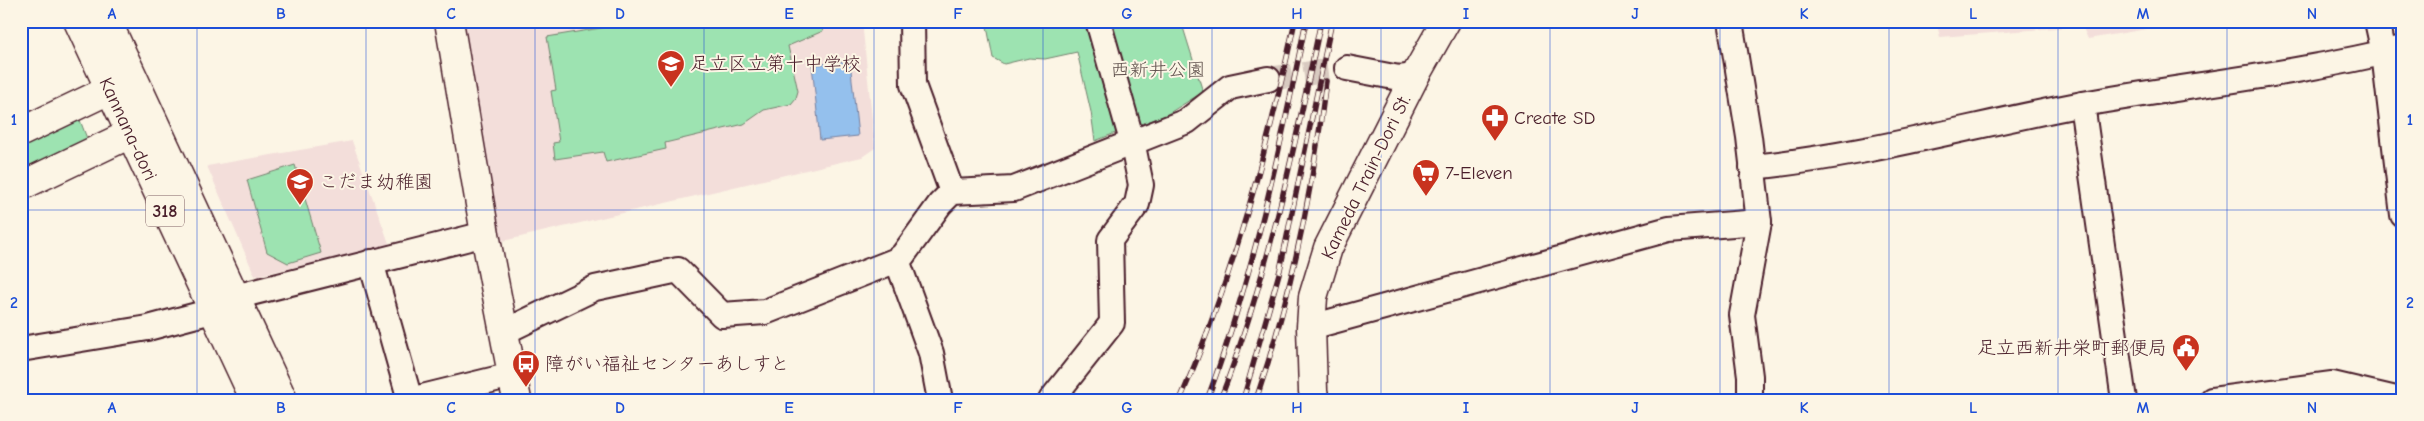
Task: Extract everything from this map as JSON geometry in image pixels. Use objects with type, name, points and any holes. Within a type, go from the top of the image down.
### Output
[{"type":"street","name":"Kannana-dori","points":[[78,21],[254,400]]},
{"type":"street","name":"Kannana-dori","points":[[107,21],[283,400]]},
{"type":"street","points":[[371,262],[410,400],[515,387],[485,234],[449,21]]},
{"type":"street","points":[[912,21],[913,85],[952,192]]},
{"type":"street","points":[[1051,400],[1112,323],[1110,240],[1137,204],[1141,185],[1132,140],[1098,21]]},
{"type":"street","name":"Kameda Train-Dori St.","points":[[1315,400],[1313,391],[1311,327],[1313,297],[1328,248],[1415,76],[1446,21]]},
{"type":"street","points":[[1730,21],[1749,137],[1759,222],[1742,315],[1750,376],[1750,400]]},
{"type":"street","points":[[2377,21],[2394,50],[2403,215]]},
{"type":"street","points":[[1752,167],[1792,163],[1888,146],[2082,104],[2394,50]]},
{"type":"street","points":[[1347,68],[1400,78],[1415,76]]},
{"type":"street","points":[[21,132],[134,78]]},
{"type":"street","points":[[504,332],[595,288],[678,270],[722,315],[765,312],[897,260],[904,255],[940,204],[952,192],[1014,189],[1132,140],[1187,120],[1230,87],[1268,78]]},
{"type":"street","points":[[2082,104],[2124,400]]},
{"type":"street","points":[[21,186],[155,122]]},
{"type":"street","points":[[1311,327],[1603,245],[1669,229],[1759,222]]},
{"type":"street","points":[[235,297],[485,234]]},
{"type":"street","points":[[897,260],[931,353],[940,400]]},
{"type":"street","points":[[21,349],[148,328],[212,311]]},
{"type":"street","points":[[2212,400],[2332,384],[2400,400]]},
{"type":"shaded area","name":"足立区立第十中学校","points":[[463,21],[862,21],[875,148],[862,157],[499,242]]},
{"type":"shaded area","points":[[1936,21],[2194,21],[2088,39],[2082,26],[1940,37]]},
{"type":"shaded area","name":"こだま幼稚園","points":[[352,141],[390,246],[255,276],[207,166]]},
{"type":"green space","points":[[643,21],[819,21],[823,31],[788,46],[798,91],[796,98],[791,104],[764,110],[744,124],[665,143],[666,149],[606,162],[603,152],[555,159],[553,143],[559,142],[551,91],[556,90],[547,37]]},
{"type":"green space","name":"西新井公園","points":[[986,21],[1091,21],[1118,132],[1095,141],[1091,112],[1077,52],[1045,59],[1029,58],[1004,64],[993,58]]},
{"type":"green space","name":"西新井公園","points":[[1107,21],[1181,21],[1203,92],[1166,115],[1142,124],[1134,121]]},
{"type":"green space","points":[[78,115],[88,141],[21,173],[21,141]]},
{"type":"green space","points":[[295,165],[321,253],[288,263],[267,252],[247,180]]},
{"type":"water","points":[[850,61],[858,136],[820,140],[812,65]]},
{"type":"tunnel","points":[[1268,79],[1347,68]]},
{"type":"railway","points":[[1180,400],[1216,308],[1247,213],[1273,118],[1295,21]]},
{"type":"railway","points":[[1207,400],[1252,260],[1286,117],[1306,21]]},
{"type":"railway","points":[[1220,400],[1237,354],[1266,260],[1290,165],[1321,21]]},
{"type":"railway","points":[[1243,400],[1280,270],[1332,21]]},
{"type":"railway","points":[[1256,400],[1280,321],[1299,242],[1321,121],[1326,81]]},
{"type":"place","name":"足立区立第十中学校","points":[[671,88]]},
{"type":"place","name":"Create SD","points":[[1495,142]]},
{"type":"place","name":"7-Eleven","points":[[1426,197]]},
{"type":"place","name":"こだま幼稚園","points":[[300,206]]},
{"type":"place","name":"足立西新井栄町郵便局","points":[[2186,372]]},
{"type":"place","name":"障がい福祉センターあしすと","points":[[526,388]]}]
